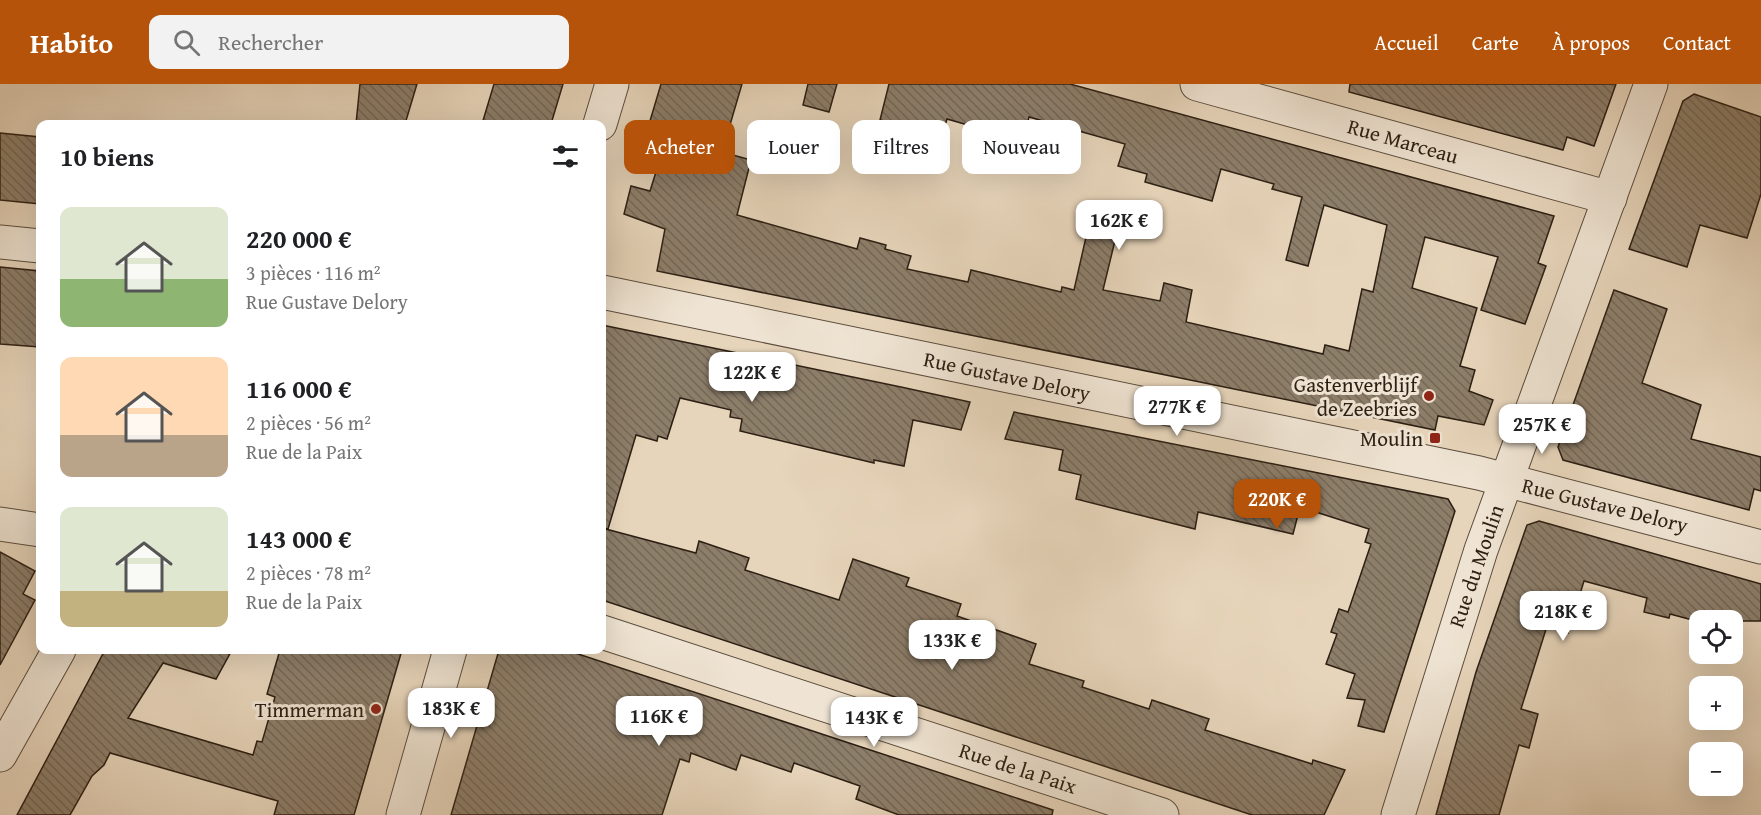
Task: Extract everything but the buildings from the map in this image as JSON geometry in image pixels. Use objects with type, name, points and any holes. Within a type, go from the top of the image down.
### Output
[{"type":"street","points":[[601,120],[612,84]]},
{"type":"street","name":"Rue Marceau","points":[[1197,84],[1610,198]]},
{"type":"street","name":"Rue du Moulin","points":[[1398,815],[1457,623],[1506,480],[1651,84]]},
{"type":"street","points":[[0,242],[36,246]]},
{"type":"street","name":"Rue Gustave Delory","points":[[606,293],[1506,480],[1761,547]]},
{"type":"street","points":[[0,524],[36,529]]},
{"type":"street","name":"Rue de la Paix","points":[[606,633],[1162,815]]},
{"type":"street","points":[[0,754],[56,654]]},
{"type":"street","points":[[403,815],[449,654]]},
{"type":"place","name":"Gastenverblijf de Zeebries","points":[[1429,396]]},
{"type":"place","name":"Moulin","points":[[1435,438]]},
{"type":"place","name":"Timmerman","points":[[376,709]]}]
